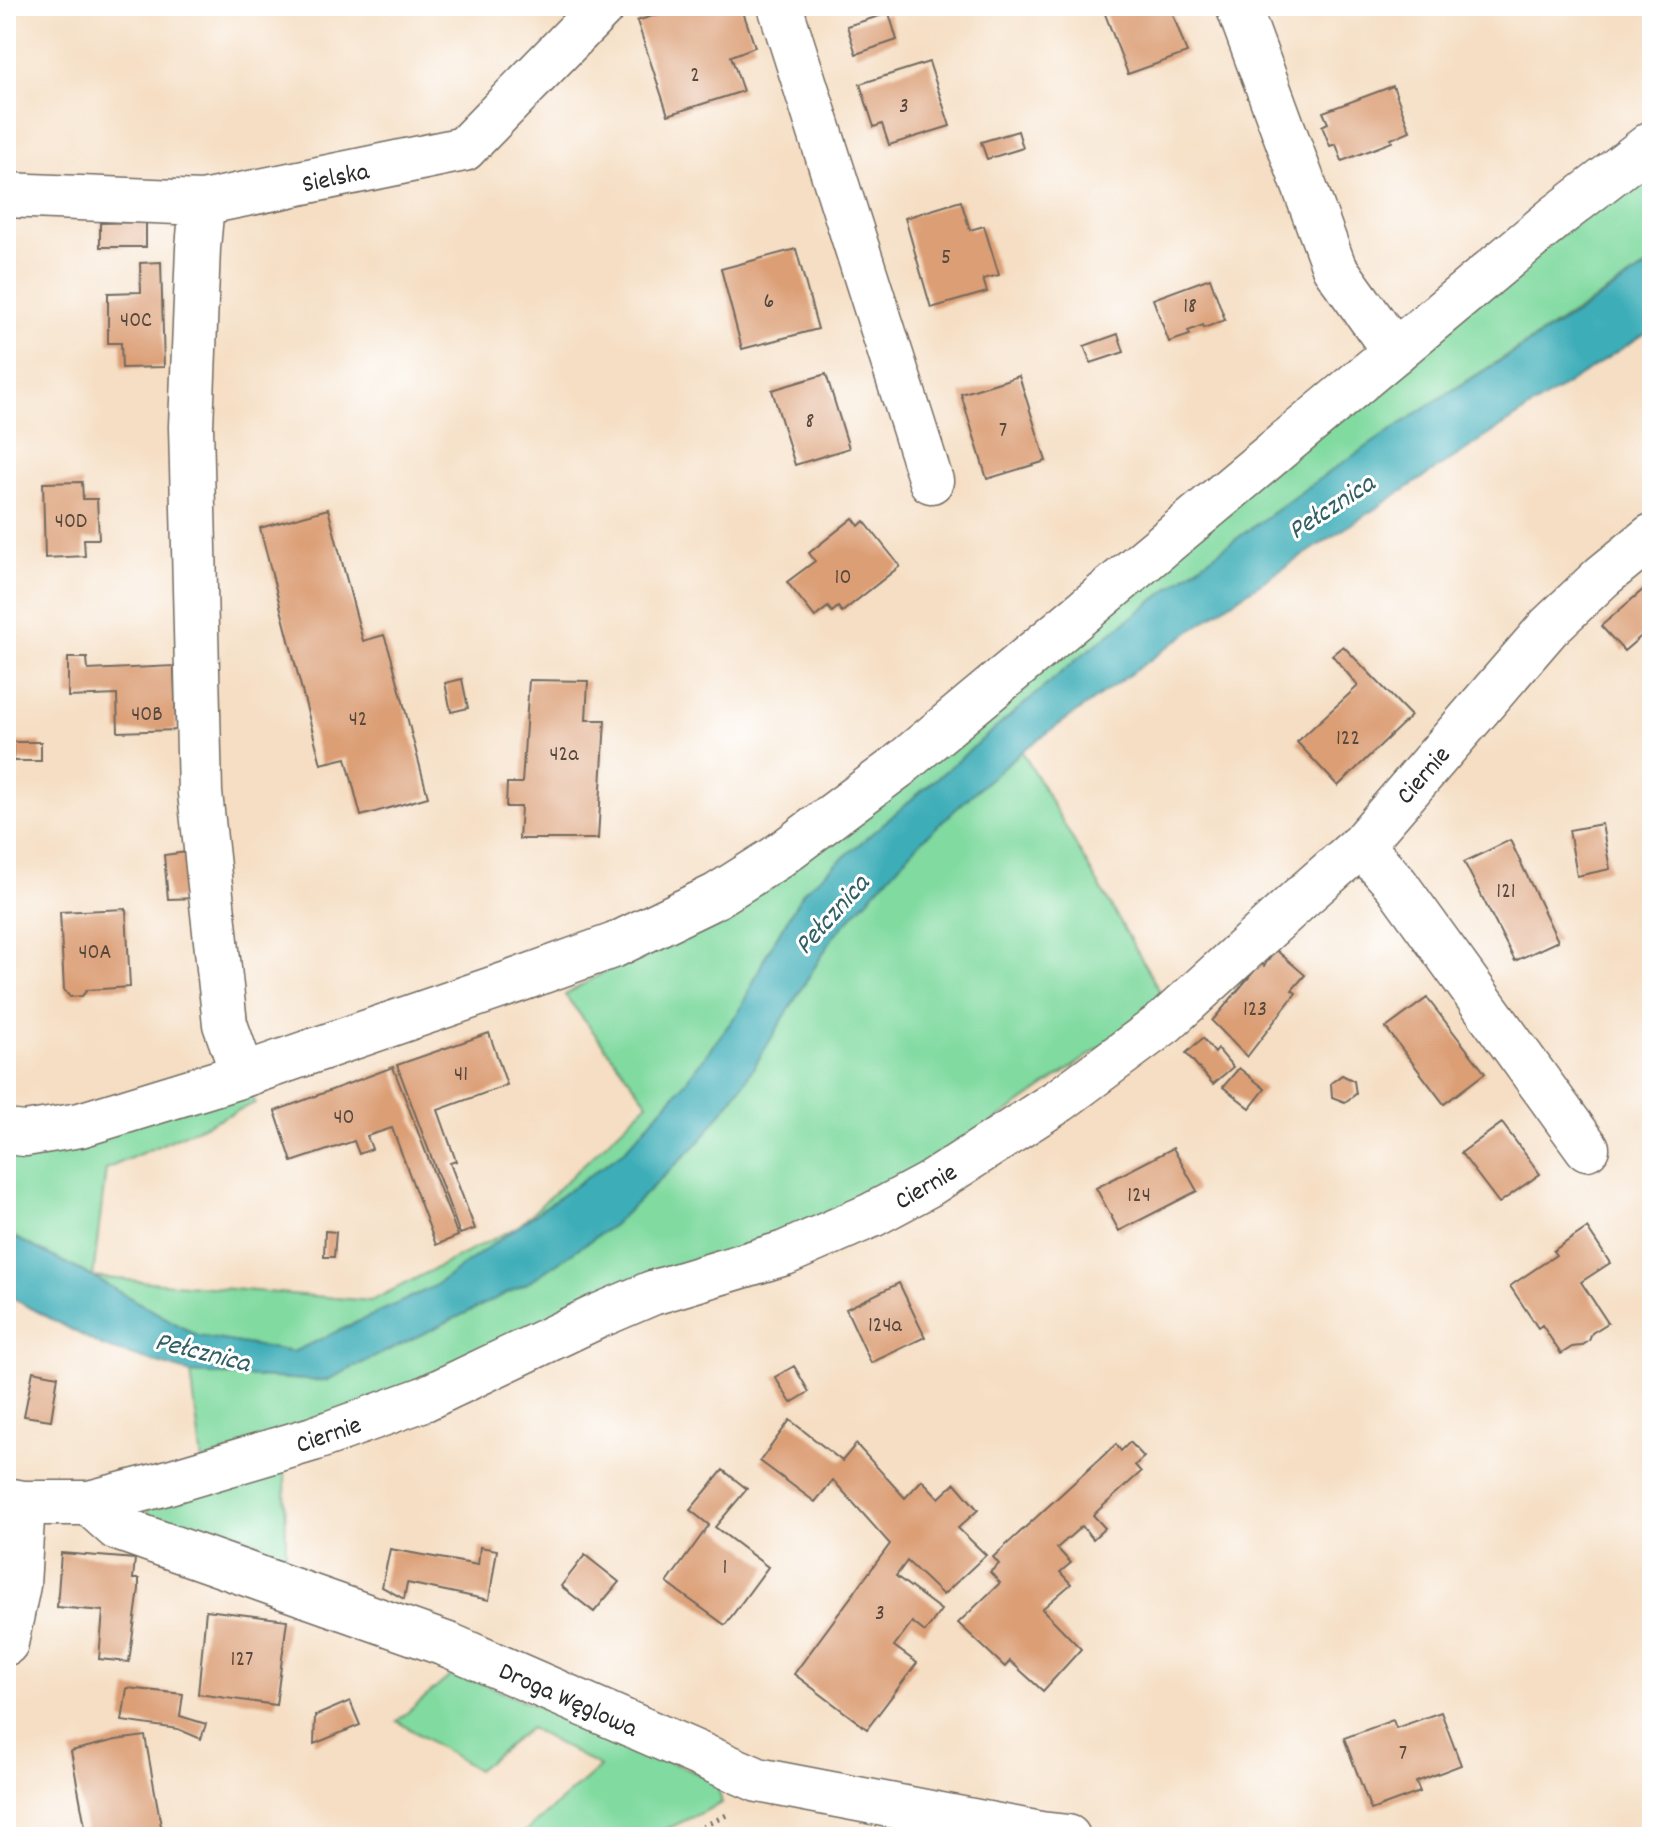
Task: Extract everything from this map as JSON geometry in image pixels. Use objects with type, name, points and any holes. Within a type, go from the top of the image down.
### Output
[{"type":"street","name":"Sielska","points":[[6,195],[202,203],[464,149],[603,6]]},
{"type":"street","points":[[780,6],[931,481]]},
{"type":"street","points":[[1238,6],[1334,267],[1395,352]]},
{"type":"street","points":[[6,1132],[25,1134],[80,1125],[243,1075],[615,945],[716,896],[776,858],[896,768],[1556,217],[1652,143]]},
{"type":"street","points":[[202,203],[191,426],[200,793],[225,1024],[243,1075]]},
{"type":"street","name":"Ciernie","points":[[15,1502],[89,1503],[313,1439],[424,1399],[652,1293],[785,1253],[872,1215],[928,1185],[1060,1100],[1165,1022],[1361,845],[1549,627],[1603,576],[1652,536]]},
{"type":"street","points":[[1361,845],[1396,884],[1587,1148]]},
{"type":"street","points":[[6,1643],[18,1585],[15,1502]]},
{"type":"street","name":"Droga Węglowa","points":[[89,1503],[117,1528],[451,1646],[758,1780],[1068,1837]]},
{"type":"green space","points":[[1652,165],[1652,263],[1426,407],[1196,568],[1082,655],[804,891],[765,957],[740,1010],[679,1090],[624,1151],[520,1225],[648,1103],[565,995],[621,962]]},
{"type":"green space","points":[[1022,751],[1166,1002],[920,1173],[462,1368],[202,1462],[191,1373],[325,1381],[526,1284],[613,1225],[700,1141],[744,1083],[833,937],[919,843]]},
{"type":"green space","points":[[250,1094],[255,1103],[106,1169],[93,1277],[6,1233],[6,1151]]},
{"type":"green space","points":[[518,1227],[433,1287],[293,1352],[198,1336],[93,1277],[371,1301]]},
{"type":"green space","points":[[285,1469],[286,1557],[239,1534],[193,1537],[149,1524],[147,1507]]},
{"type":"green space","points":[[455,1672],[716,1781],[722,1803],[650,1837],[519,1837],[600,1767],[530,1728],[477,1770],[397,1721]]},
{"type":"water","name":"Pełcznica","points":[[1652,264],[1652,329],[1230,603],[1022,751],[980,787],[919,843],[833,937],[744,1083],[700,1141],[613,1225],[526,1284],[325,1381],[191,1373],[104,1347],[6,1295],[6,1233],[198,1336],[293,1352],[433,1287],[624,1151],[679,1090],[740,1010],[765,957],[804,891],[1082,655],[1329,472]]},
{"type":"building","points":[[683,6],[741,6],[755,47],[731,56],[743,91],[668,115],[637,21]]},
{"type":"building","points":[[1102,6],[1170,6],[1187,53],[1128,74]]},
{"type":"building","points":[[889,13],[897,40],[856,54],[847,26]]},
{"type":"building","points":[[929,62],[950,126],[889,145],[882,124],[874,127],[860,84]]},
{"type":"building","points":[[1393,86],[1410,131],[1391,139],[1392,142],[1342,161],[1336,144],[1330,146],[1322,126],[1328,123],[1323,112]]},
{"type":"building","points":[[1018,131],[1023,148],[987,159],[981,142]]},
{"type":"building","points":[[961,201],[970,230],[984,226],[999,275],[983,279],[987,292],[931,308],[905,218]]},
{"type":"building","points":[[146,222],[146,247],[100,247],[100,223]]},
{"type":"building","points":[[796,249],[818,329],[742,349],[721,269]]},
{"type":"building","points":[[161,262],[164,367],[122,368],[121,343],[108,343],[108,293],[141,292],[140,263]]},
{"type":"building","points":[[1210,278],[1225,320],[1204,328],[1203,325],[1188,331],[1190,335],[1169,342],[1153,299]]},
{"type":"building","points":[[1118,334],[1124,352],[1091,363],[1084,346]]},
{"type":"building","points":[[826,374],[849,448],[795,465],[772,390]]},
{"type":"building","points":[[1019,376],[1046,461],[987,479],[961,394]]},
{"type":"building","points":[[82,482],[83,499],[97,499],[99,539],[84,539],[85,556],[45,558],[43,483]]},
{"type":"building","points":[[328,509],[363,641],[384,635],[428,797],[361,816],[346,758],[321,764],[260,528]]},
{"type":"building","points":[[853,518],[859,526],[864,521],[900,566],[842,612],[838,607],[832,612],[828,607],[815,617],[787,582],[815,561],[809,553]]},
{"type":"building","points":[[1652,582],[1652,627],[1624,651],[1601,626]]},
{"type":"building","points":[[1343,646],[1411,716],[1338,786],[1297,742],[1358,686],[1332,655]]},
{"type":"building","points":[[68,658],[87,658],[88,670],[174,666],[176,730],[118,732],[117,695],[68,697]]},
{"type":"building","points":[[462,679],[468,708],[451,712],[445,683]]},
{"type":"building","points":[[529,680],[588,681],[586,720],[605,720],[598,839],[519,839],[521,807],[506,807],[507,783],[522,783]]},
{"type":"building","points":[[13,742],[41,742],[41,761],[13,761]]},
{"type":"building","points":[[1602,824],[1610,869],[1577,876],[1569,830]]},
{"type":"building","points":[[1510,840],[1558,941],[1515,961],[1464,862]]},
{"type":"building","points":[[195,851],[199,898],[168,899],[164,855]]},
{"type":"building","points":[[126,909],[130,987],[87,990],[82,996],[70,997],[64,990],[60,912]]},
{"type":"building","points":[[1276,950],[1305,975],[1292,990],[1296,993],[1247,1057],[1212,1021],[1261,963],[1264,966]]},
{"type":"building","points":[[1427,998],[1485,1073],[1444,1104],[1386,1028]]},
{"type":"building","points":[[489,1033],[507,1085],[438,1110],[456,1161],[450,1163],[475,1229],[460,1234],[397,1065]]},
{"type":"building","points":[[1203,1038],[1215,1053],[1218,1049],[1233,1067],[1213,1084],[1186,1053]]},
{"type":"building","points":[[393,1067],[458,1236],[436,1245],[392,1128],[367,1136],[372,1149],[359,1154],[354,1141],[292,1162],[275,1111]]},
{"type":"building","points":[[1239,1068],[1265,1089],[1250,1108],[1223,1087]]},
{"type":"building","points":[[1342,1075],[1354,1081],[1356,1094],[1345,1102],[1332,1097],[1331,1083]]},
{"type":"building","points":[[1502,1123],[1540,1174],[1499,1203],[1461,1153]]},
{"type":"building","points":[[1173,1148],[1197,1191],[1119,1231],[1096,1188]]},
{"type":"building","points":[[1587,1228],[1610,1263],[1581,1282],[1608,1323],[1592,1333],[1589,1341],[1561,1354],[1542,1325],[1538,1328],[1510,1286],[1556,1255],[1553,1251]]},
{"type":"building","points":[[325,1231],[336,1232],[334,1257],[324,1257]]},
{"type":"building","points":[[899,1283],[925,1337],[871,1363],[846,1309]]},
{"type":"building","points":[[794,1366],[809,1392],[791,1403],[775,1377]]},
{"type":"building","points":[[33,1371],[58,1376],[51,1420],[24,1416]]},
{"type":"building","points":[[790,1420],[842,1461],[856,1444],[905,1498],[922,1480],[939,1498],[955,1483],[978,1510],[958,1528],[986,1555],[943,1595],[907,1561],[896,1576],[941,1610],[925,1632],[912,1622],[894,1646],[917,1663],[867,1729],[794,1674],[890,1544],[833,1480],[815,1502],[760,1461]]},
{"type":"building","points":[[1130,1442],[1144,1457],[1135,1465],[1141,1472],[1093,1515],[1105,1528],[1093,1539],[1082,1526],[1057,1548],[1071,1563],[1060,1572],[1071,1584],[1042,1609],[1081,1649],[1043,1691],[1010,1661],[1005,1667],[958,1623],[1000,1583],[990,1572],[999,1564],[993,1557],[1116,1444],[1121,1451]]},
{"type":"building","points":[[723,1470],[747,1489],[715,1527],[768,1567],[725,1625],[667,1583],[709,1525],[690,1510]]},
{"type":"building","points":[[480,1547],[497,1550],[489,1600],[407,1583],[404,1599],[382,1587],[390,1549],[478,1565]]},
{"type":"building","points":[[61,1553],[135,1559],[133,1579],[139,1579],[139,1589],[129,1662],[99,1659],[103,1611],[57,1607]]},
{"type":"building","points":[[585,1555],[619,1582],[594,1612],[561,1586]]},
{"type":"building","points":[[206,1610],[287,1620],[276,1705],[198,1694]]},
{"type":"building","points":[[127,1688],[183,1694],[180,1716],[206,1724],[201,1739],[178,1729],[122,1721]]},
{"type":"building","points":[[350,1701],[360,1725],[314,1744],[315,1716]]},
{"type":"building","points":[[1441,1712],[1461,1765],[1416,1782],[1420,1792],[1371,1810],[1344,1738],[1393,1720],[1396,1728]]},
{"type":"building","points":[[145,1736],[163,1837],[87,1837],[71,1751]]}]
